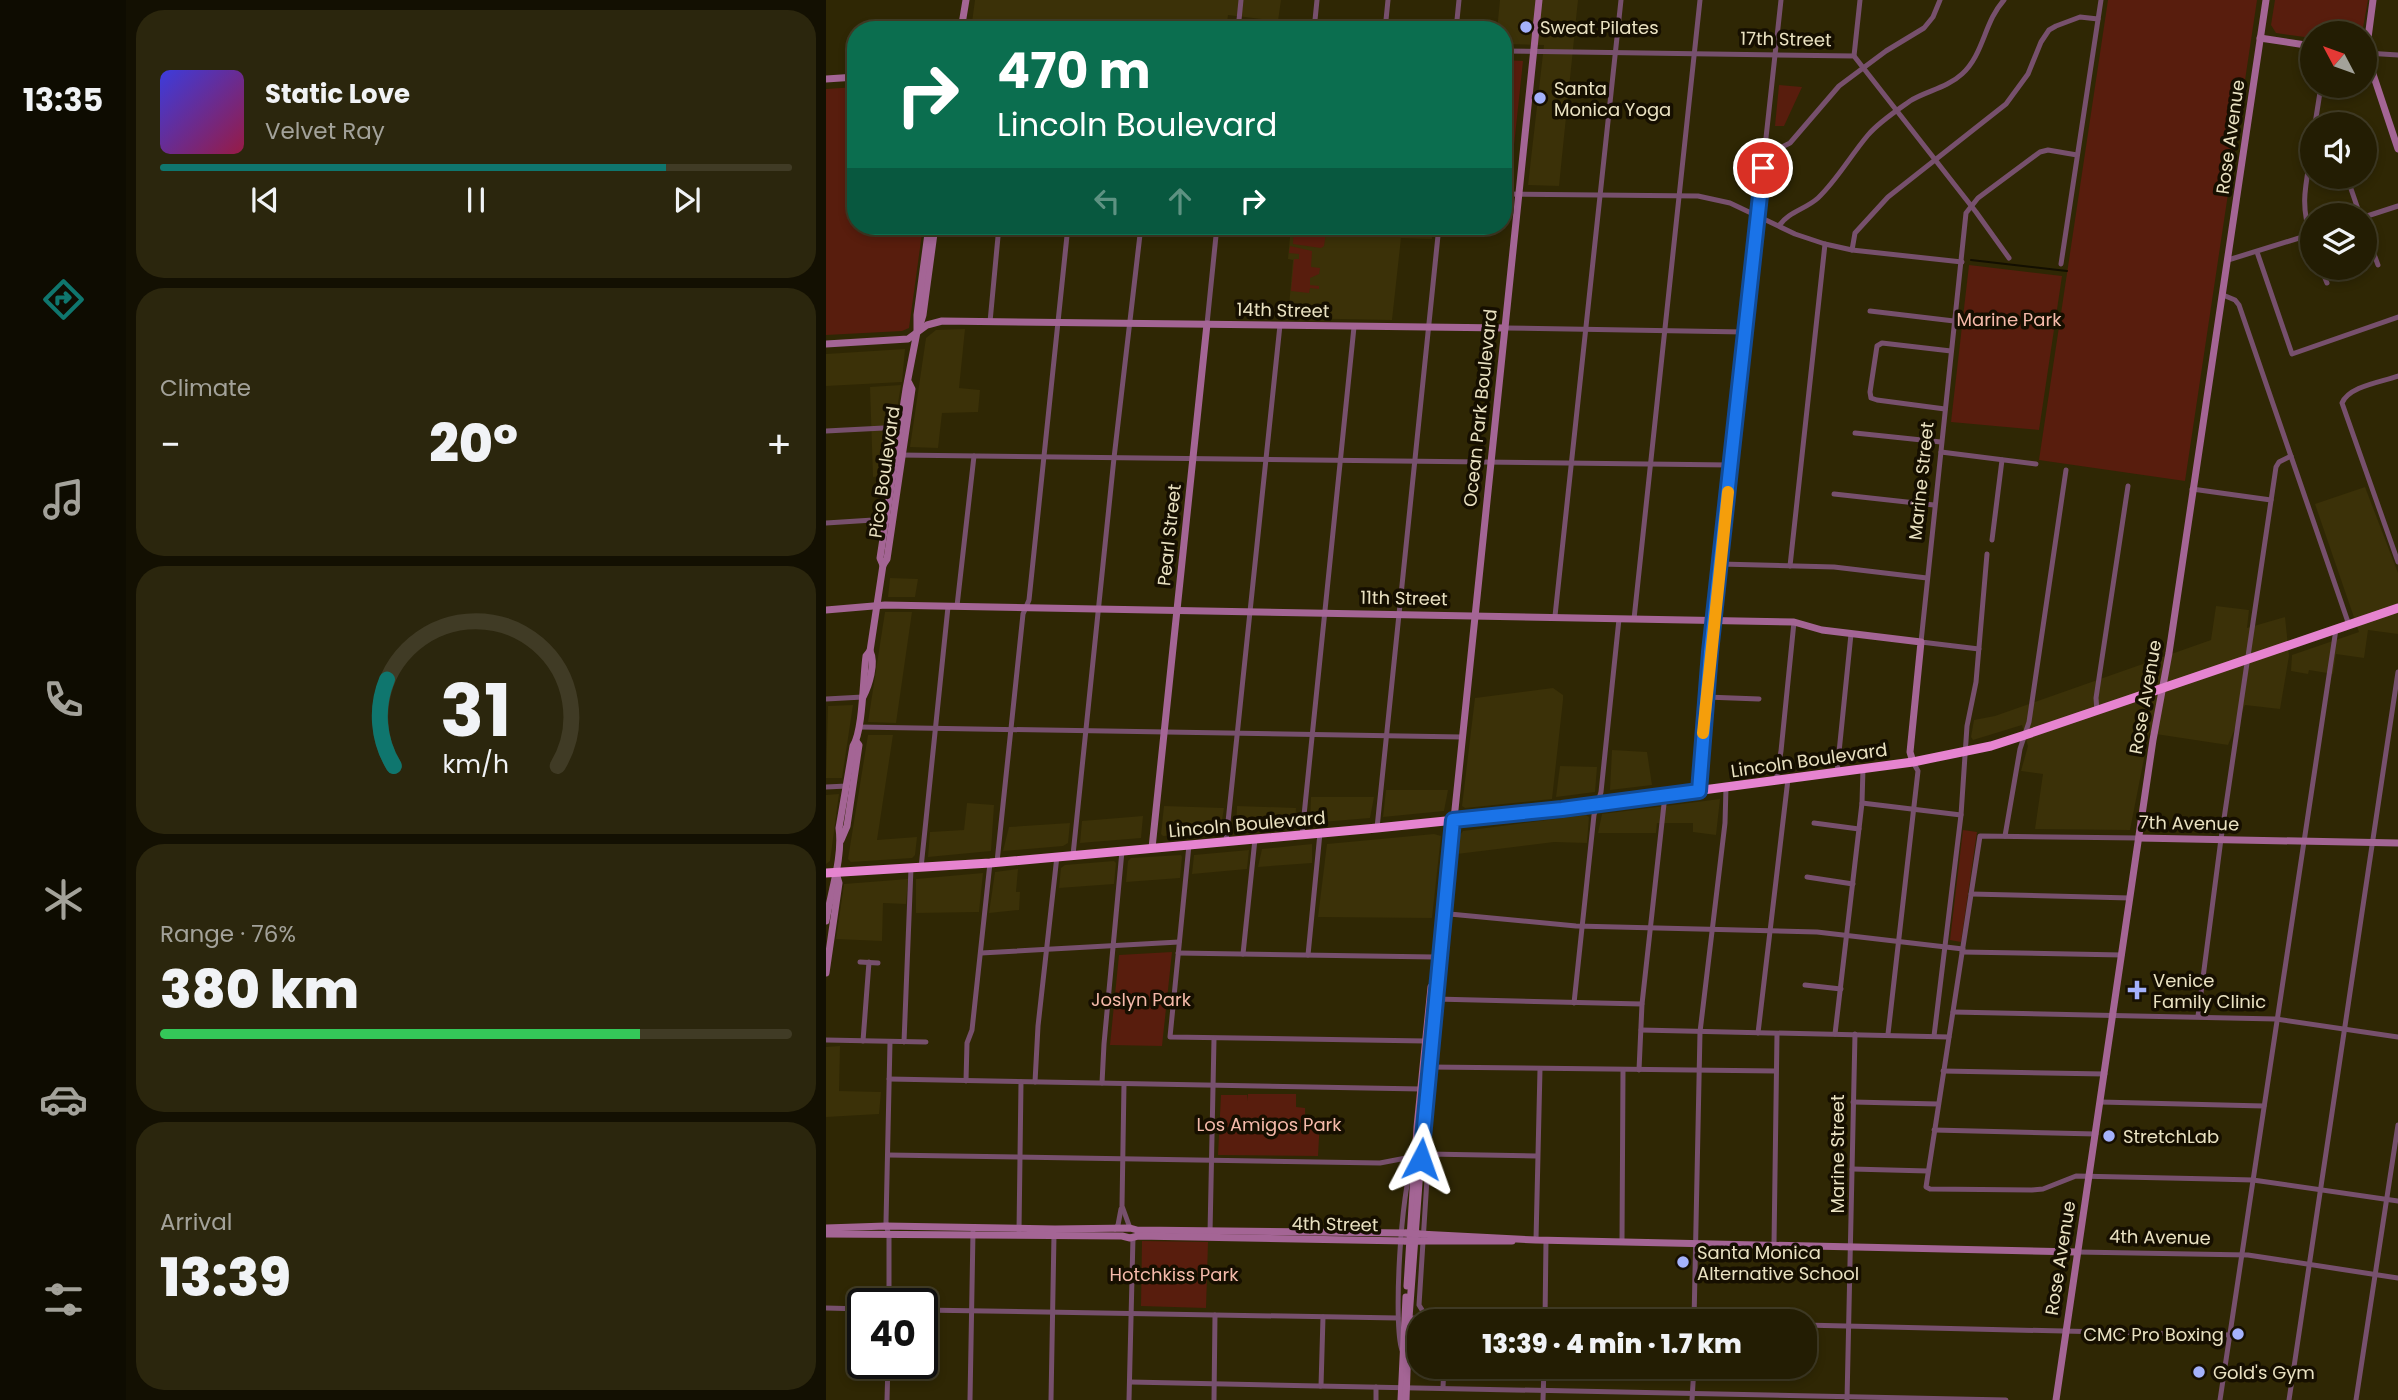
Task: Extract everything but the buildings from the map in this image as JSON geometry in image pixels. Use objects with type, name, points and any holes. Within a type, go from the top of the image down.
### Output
[{"type":"highway","name":"Lincoln Boulevard","points":[[831,873],[993,863],[1377,828],[1598,804],[1913,762],[1991,746],[2398,608]]},
{"type":"street","points":[[962,21],[966,0]]},
{"type":"street","points":[[1239,21],[1241,0]]},
{"type":"street","points":[[1315,21],[1317,0]]},
{"type":"street","points":[[1386,21],[1388,0]]},
{"type":"street","points":[[1457,21],[1459,0]]},
{"type":"street","name":"Ocean Park Boulevard","points":[[1424,1089],[1428,1060],[1426,1041],[1435,979],[1448,832],[1453,820],[1539,0]]},
{"type":"street","points":[[1555,617],[1621,0]]},
{"type":"street","points":[[1634,619],[1700,0]]},
{"type":"street","points":[[1699,791],[1706,696],[1781,0]]},
{"type":"street","points":[[1854,56],[1860,0]]},
{"type":"street","points":[[1765,148],[1780,148],[1790,144],[1828,97],[1886,51],[1918,33],[1933,16],[1940,0]]},
{"type":"street","points":[[1779,226],[1788,216],[1816,199],[1869,134],[1918,97],[1964,73],[1975,58],[1994,13],[2004,0]]},
{"type":"street","points":[[2061,264],[2101,0]]},
{"type":"street","name":"Rose Avenue","points":[[2056,1400],[2266,0]]},
{"type":"street","points":[[2370,21],[2373,0]]},
{"type":"street","points":[[1852,250],[1855,233],[1888,197],[1995,113],[2014,94],[2028,74],[2040,42],[2049,30],[2080,18],[2098,19]]},
{"type":"street","points":[[2260,38],[2300,44]]},
{"type":"street","name":"17th Street","points":[[1512,51],[1854,56],[2010,258]]},
{"type":"street","points":[[2377,54],[2398,55]]},
{"type":"street","points":[[826,79],[847,78]]},
{"type":"street","points":[[2377,88],[2398,149]]},
{"type":"street","points":[[1971,205],[2040,152],[2048,150],[2077,155]]},
{"type":"street","points":[[1512,194],[1680,195],[1720,199],[1825,244],[1852,250],[1962,262]]},
{"type":"street","name":"Marine Street","points":[[1913,762],[1910,752],[1934,505],[1966,213],[1971,205]]},
{"type":"street","points":[[2377,212],[2398,206]]},
{"type":"street","name":"Pico Boulevard","points":[[826,921],[832,884],[831,873],[847,826],[849,786],[859,744],[856,741],[863,697],[864,667],[870,651],[883,565],[880,558],[890,519],[906,389],[923,315],[929,235]]},
{"type":"street","name":"Pico Boulevard","points":[[928,258],[933,235]]},
{"type":"street","points":[[990,322],[998,235]]},
{"type":"street","points":[[966,1081],[967,1043],[972,1030],[1029,600],[1067,235]]},
{"type":"street","points":[[1073,855],[1140,235]]},
{"type":"street","name":"Pearl Street","points":[[1152,848],[1216,235]]},
{"type":"street","points":[[1377,828],[1438,235]]},
{"type":"street","points":[[2228,260],[2300,239]]},
{"type":"street","points":[[1790,566],[1825,244]]},
{"type":"street","points":[[2256,252],[2292,354],[2398,317]]},
{"type":"street","points":[[2223,295],[2235,300],[2239,305],[2349,625]]},
{"type":"street","points":[[1870,311],[1954,321]]},
{"type":"street","name":"14th Street","points":[[826,344],[908,339],[927,325],[942,321],[1744,332]]},
{"type":"street","points":[[1226,841],[1280,325]]},
{"type":"street","points":[[1302,835],[1354,327]]},
{"type":"street","points":[[1945,409],[1871,398],[1872,370],[1877,345],[1882,343],[1951,351]]},
{"type":"street","points":[[2398,376],[2357,390],[2345,397],[2342,403],[2398,562]]},
{"type":"street","points":[[826,431],[903,427]]},
{"type":"street","points":[[1856,433],[1941,442]]},
{"type":"street","points":[[1941,452],[2036,464]]},
{"type":"street","points":[[899,455],[1730,465]]},
{"type":"street","points":[[904,1042],[916,868],[974,456]]},
{"type":"street","points":[[2197,1016],[2276,467],[2279,462],[2291,456]]},
{"type":"street","points":[[1992,540],[2002,460]]},
{"type":"street","points":[[2005,836],[2020,748],[2029,722],[2066,470]]},
{"type":"street","points":[[2096,711],[2128,486]]},
{"type":"street","points":[[2192,489],[2271,500]]},
{"type":"street","points":[[1834,494],[1934,505]]},
{"type":"street","points":[[826,523],[890,519]]},
{"type":"street","points":[[1934,1035],[1961,815],[1968,726],[1976,682],[1987,554]]},
{"type":"street","points":[[1720,564],[1834,567],[1927,578]]},
{"type":"street","name":"11th Street","points":[[826,610],[876,606],[1026,607],[1794,622],[1817,629],[1851,634],[1979,649]]},
{"type":"street","points":[[1574,1003],[1619,619]]},
{"type":"street","points":[[1776,780],[1794,622]]},
{"type":"street","points":[[2220,1400],[2336,629]]},
{"type":"street","points":[[1837,772],[1851,634]]},
{"type":"street","points":[[2289,1400],[2398,672]]},
{"type":"street","points":[[1706,696],[1759,699]]},
{"type":"street","points":[[826,699],[863,697]]},
{"type":"street","points":[[859,727],[1462,737]]},
{"type":"street","points":[[1888,1034],[1918,771],[1913,762]]},
{"type":"street","points":[[1835,1034],[1862,803],[1863,768]]},
{"type":"street","points":[[1758,1033],[1788,779]]},
{"type":"street","points":[[826,787],[849,786]]},
{"type":"street","points":[[1694,1309],[1700,1032],[1725,823],[1726,787]]},
{"type":"street","points":[[1639,1070],[1642,1004],[1665,795]]},
{"type":"street","points":[[1862,803],[1961,815]]},
{"type":"street","points":[[1814,823],[1859,829]]},
{"type":"street","points":[[1308,955],[1320,833]]},
{"type":"street","name":"7th Avenue","points":[[1971,894],[1980,836],[2398,843]]},
{"type":"street","points":[[1244,954],[1255,839]]},
{"type":"street","points":[[1189,845],[1170,1037],[1426,1041]]},
{"type":"street","points":[[1102,1083],[1122,851]]},
{"type":"street","points":[[1035,1082],[1038,1026],[1057,856]]},
{"type":"street","name":"Pico Boulevard","points":[[826,973],[839,884],[831,873]]},
{"type":"street","points":[[1807,877],[1853,884]]},
{"type":"street","points":[[2130,898],[1971,894],[1926,1187],[2032,1190],[2043,1189],[2067,1178],[2089,1176],[2253,1180],[2398,1201]]},
{"type":"street","points":[[1441,913],[1583,926],[1771,930],[1945,946],[1962,950],[2122,955]]},
{"type":"street","name":"Ocean Park Boulevard","points":[[1404,1387],[1404,1318],[1424,1089],[1435,999],[1432,997],[1434,957],[1441,913]]},
{"type":"street","points":[[981,953],[1179,943]]},
{"type":"street","points":[[1178,953],[1434,957]]},
{"type":"street","points":[[859,961],[878,963]]},
{"type":"street","points":[[863,1041],[869,962]]},
{"type":"street","points":[[1805,985],[1841,989]]},
{"type":"street","points":[[1435,999],[1642,1004]]},
{"type":"street","points":[[1953,1012],[2276,1019],[2398,1037]]},
{"type":"street","points":[[1641,1030],[1949,1037]]},
{"type":"street","points":[[1774,1244],[1776,1034]]},
{"type":"street","name":"Marine Street","points":[[1847,1398],[1855,1034]]},
{"type":"street","points":[[1210,1233],[1214,1039]]},
{"type":"street","points":[[828,1040],[926,1042]]},
{"type":"street","points":[[889,1288],[890,1042]]},
{"type":"street","points":[[1428,1060],[1446,1068],[1776,1071]]},
{"type":"street","points":[[1536,1240],[1540,1069]]},
{"type":"street","points":[[1622,1241],[1623,1070]]},
{"type":"street","points":[[1943,1072],[2105,1074]]},
{"type":"street","points":[[889,1079],[1424,1089]]},
{"type":"street","points":[[1019,1231],[1021,1082]]},
{"type":"street","points":[[1113,1229],[1118,1225],[1122,1206],[1124,1084]]},
{"type":"street","points":[[1853,1102],[1938,1104]]},
{"type":"street","points":[[2100,1102],[2264,1106]]},
{"type":"street","points":[[2356,1400],[2398,1125]]},
{"type":"street","points":[[1934,1130],[2095,1134]]},
{"type":"street","points":[[888,1155],[1380,1163],[1418,1157],[1536,1156]]},
{"type":"street","name":"Ocean Park Boulevard","points":[[1404,1400],[1404,1237],[1407,1177],[1418,1157]]},
{"type":"street","name":"Ocean Park Boulevard","points":[[1418,1157],[1427,1179],[1421,1238],[1419,1305]]},
{"type":"street","points":[[1852,1169],[1928,1171]]},
{"type":"street","points":[[1122,1206],[1131,1233],[1129,1400]]},
{"type":"street","name":"4th Street","points":[[826,1228],[1404,1237],[1486,1243],[1546,1240],[1919,1247]]},
{"type":"street","name":"4th Street","points":[[1055,1233],[1113,1229],[1131,1233]]},
{"type":"street","name":"4th Street","points":[[826,1234],[887,1230]]},
{"type":"street","points":[[970,1400],[973,1230]]},
{"type":"street","points":[[1051,1400],[1055,1233]]},
{"type":"street","points":[[1545,1309],[1546,1240]]},
{"type":"street","name":"4th Avenue","points":[[1919,1247],[2241,1255],[2398,1278]]},
{"type":"street","points":[[938,1310],[1404,1318],[1419,1305],[1421,1309]]},
{"type":"street","points":[[826,1308],[847,1309]]},
{"type":"street","points":[[1213,1400],[1215,1315]]},
{"type":"street","points":[[1321,1385],[1323,1317]]},
{"type":"street","points":[[1817,1325],[2229,1335]]},
{"type":"street","points":[[887,1400],[888,1379]]},
{"type":"street","points":[[1443,1379],[1443,1387]]},
{"type":"street","points":[[1543,1379],[1543,1400]]},
{"type":"street","points":[[1130,1382],[1543,1389],[1692,1396],[2006,1400]]},
{"type":"street","points":[[1376,1387],[1376,1400]]},
{"type":"shaded area","points":[[975,0],[1281,0],[1278,21],[1228,15],[1227,21],[972,21]]},
{"type":"shaded area","points":[[1500,0],[1578,0],[1559,186],[1528,185],[1544,45],[1512,44],[1512,21],[1498,21]]},
{"type":"shaded area","points":[[1290,235],[1432,235],[1432,239],[1401,238],[1392,320],[1288,318],[1293,260],[1288,259]]},
{"type":"shaded area","points":[[965,329],[959,388],[980,390],[978,412],[942,413],[938,448],[910,447],[926,338],[936,330]]},
{"type":"shaded area","points":[[905,349],[902,382],[826,386],[826,354]]},
{"type":"shaded area","points":[[901,385],[886,476],[873,477],[870,387]]},
{"type":"shaded area","points":[[2365,487],[2398,573],[2398,634],[2368,630],[2364,658],[2336,654],[2333,674],[2309,670],[2308,674],[2291,671],[2292,655],[2359,632],[2315,504]]},
{"type":"shaded area","points":[[890,578],[918,579],[915,597],[888,597]]},
{"type":"shaded area","points":[[2216,606],[2249,610],[2247,628],[2285,617],[2289,656],[2280,709],[2245,705],[2228,745],[2149,733],[2130,830],[2035,829],[2043,774],[2021,771],[2028,746],[2022,725],[1973,740],[1971,737],[1974,720],[1995,716],[2211,640]]},
{"type":"shaded area","points":[[885,612],[912,612],[896,723],[868,722]]},
{"type":"shaded area","points":[[1553,688],[1563,695],[1563,700],[1552,799],[1465,808],[1462,806],[1475,698]]},
{"type":"shaded area","points":[[853,705],[842,778],[826,778],[828,706]]},
{"type":"shaded area","points":[[868,735],[893,735],[877,840],[917,837],[915,855],[912,858],[851,862],[848,859]]},
{"type":"shaded area","points":[[1612,750],[1647,752],[1652,785],[1610,790]]},
{"type":"shaded area","points":[[1560,766],[1597,767],[1595,792],[1556,797]]},
{"type":"shaded area","points":[[1386,790],[1448,790],[1444,811],[1383,817]]},
{"type":"shaded area","points":[[839,794],[830,861],[826,864],[826,795]]},
{"type":"shaded area","points":[[1311,797],[1374,797],[1370,818],[1310,823]]},
{"type":"shaded area","points":[[1720,799],[1716,835],[1693,832],[1693,823],[1657,823],[1656,833],[1598,833],[1602,814]]},
{"type":"shaded area","points":[[967,803],[994,805],[991,851],[928,857],[930,832],[964,830]]},
{"type":"shaded area","points":[[1164,806],[1224,808],[1220,832],[1163,836]]},
{"type":"shaded area","points":[[1237,806],[1296,808],[1295,824],[1236,830]]},
{"type":"shaded area","points":[[1586,815],[1589,817],[1587,843],[1554,842],[1457,854],[1459,836],[1463,831]]},
{"type":"shaded area","points":[[1143,816],[1141,838],[1080,843],[1082,821]]},
{"type":"shaded area","points":[[1070,823],[1068,843],[1063,846],[1003,851],[1009,827]]},
{"type":"shaded area","points":[[1434,834],[1441,836],[1432,918],[1318,917],[1327,844]]},
{"type":"shaded area","points":[[1312,844],[1312,863],[1258,867],[1262,849]]},
{"type":"shaded area","points":[[1249,850],[1247,869],[1192,874],[1194,855]]},
{"type":"shaded area","points":[[1181,855],[1180,878],[1126,882],[1128,861],[1131,858]]},
{"type":"shaded area","points":[[1114,861],[1114,884],[1059,888],[1061,868],[1065,865]]},
{"type":"shaded area","points":[[1018,869],[1016,892],[1020,892],[1019,910],[989,913],[995,872]]},
{"type":"shaded area","points":[[983,873],[979,912],[916,913],[916,879]]},
{"type":"shaded area","points":[[908,879],[906,904],[883,903],[882,941],[836,939],[844,884]]},
{"type":"shaded area","points":[[840,1046],[839,1091],[881,1092],[879,1114],[826,1117],[826,1047]]},
{"type":"green space","points":[[2108,0],[2257,0],[2185,481],[2039,460]]},
{"type":"green space","points":[[2275,0],[2368,0],[2364,21],[2300,21],[2300,36],[2276,33],[2271,25]]},
{"type":"green space","points":[[1512,60],[1523,61],[1512,164]]},
{"type":"green space","points":[[1779,85],[1802,87],[1784,126],[1775,126]]},
{"type":"green space","points":[[847,88],[847,235],[922,235],[909,328],[902,331],[826,335],[826,89]]},
{"type":"green space","points":[[1294,235],[1326,235],[1324,246],[1321,248],[1293,244]]},
{"type":"green space","points":[[1290,246],[1312,251],[1311,267],[1320,268],[1319,274],[1310,278],[1310,285],[1319,286],[1319,289],[1310,288],[1309,293],[1291,291],[1294,259],[1299,259],[1299,254],[1289,253]]},
{"type":"green space","name":"Marine Park","points":[[1969,265],[2062,276],[2039,430],[1951,422]]},
{"type":"green space","points":[[1963,830],[1977,832],[1961,942],[1950,940]]},
{"type":"green space","name":"Joslyn Park","points":[[1172,952],[1162,1046],[1110,1045],[1119,955]]},
{"type":"green space","name":"Los Amigos Park","points":[[1248,1094],[1296,1094],[1296,1107],[1305,1108],[1305,1119],[1320,1119],[1318,1156],[1218,1155],[1221,1095],[1247,1095],[1247,1101]]},
{"type":"green space","name":"Hotchkiss Park","points":[[1142,1241],[1208,1242],[1206,1308],[1141,1306]]},
{"type":"waterway","points":[[1971,260],[2067,271]]},
{"type":"slow traffic","points":[[1703,733],[1728,492]]},
{"type":"place","name":"Sweat Pilates","points":[[1526,27]]},
{"type":"place","name":"Santa Monica Yoga","points":[[1540,98]]},
{"type":"place","name":"Venice Family Clinic","points":[[2137,990]]},
{"type":"place","name":"StretchLab","points":[[2109,1136]]},
{"type":"place","name":"Santa Monica Alternative School","points":[[1683,1262]]},
{"type":"place","name":"CMC Pro Boxing","points":[[2238,1334]]},
{"type":"place","name":"Gold's Gym","points":[[2199,1372]]},
{"type":"route","points":[[1421,1159],[1453,820],[1699,791],[1698,777],[1710,652],[1763,168]]}]
